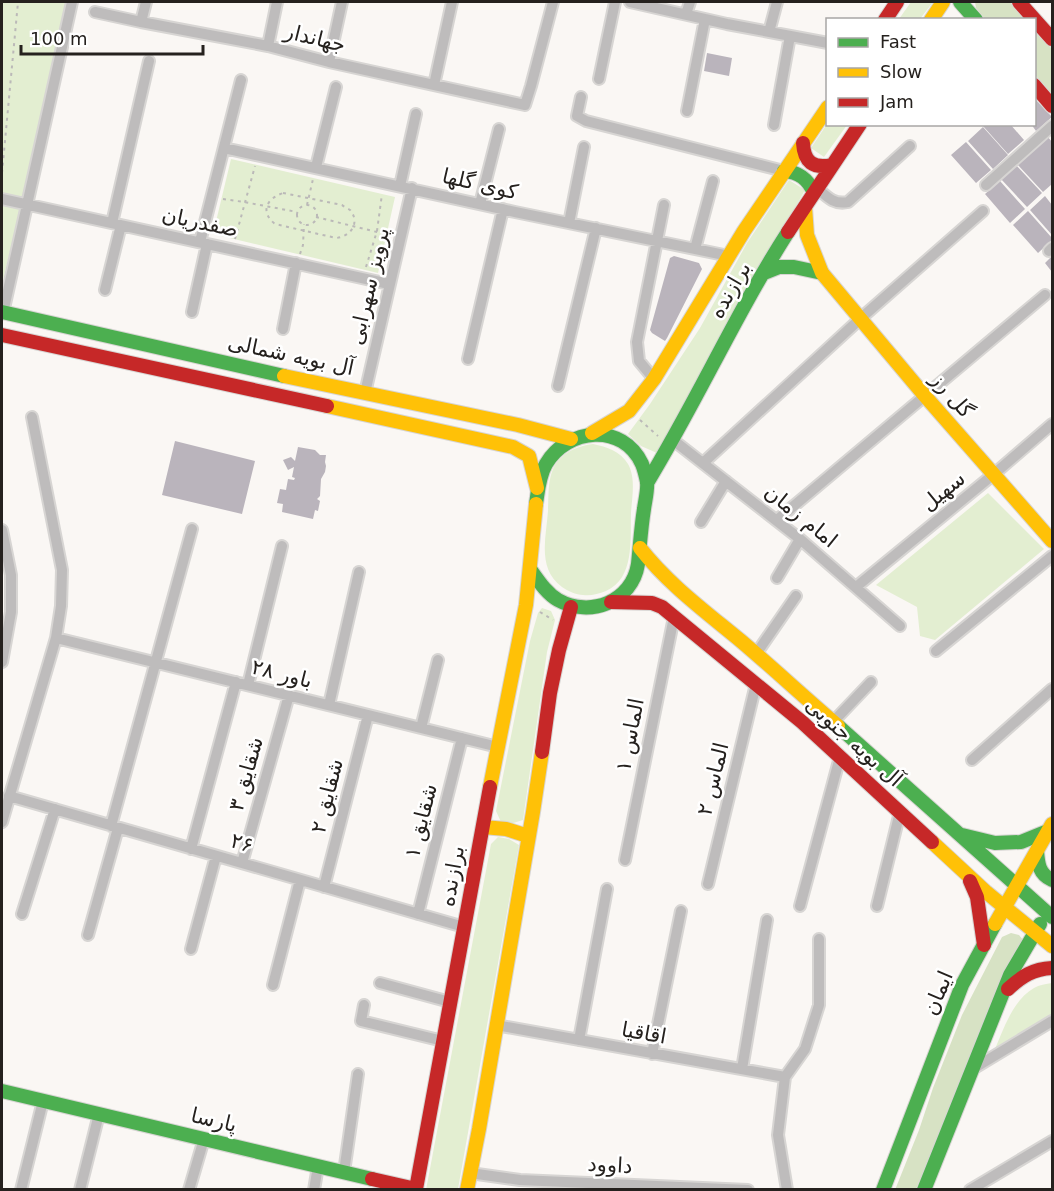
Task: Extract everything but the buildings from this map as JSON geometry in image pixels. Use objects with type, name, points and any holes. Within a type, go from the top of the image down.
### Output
[{"type":"main road","points":[[886,18],[897,2]]},
{"type":"main road","points":[[932,18],[943,2]]},
{"type":"main road","points":[[1019,2],[1034,18]]},
{"type":"main road","points":[[1036,20],[1053,39]]},
{"type":"main road","points":[[1036,87],[1053,106]]},
{"type":"main road","name":"برازنده","points":[[592,433],[629,411],[654,379],[744,231],[826,110]]},
{"type":"main road","name":"برازنده","points":[[646,483],[671,443],[776,251],[859,126]]},
{"type":"main road","points":[[803,143],[803,152],[814,166],[832,165]]},
{"type":"main road","points":[[784,171],[800,174],[816,191]]},
{"type":"main road","name":"گل رز","points":[[805,207],[807,235],[822,273],[925,396],[1053,541]]},
{"type":"main road","points":[[764,273],[779,267],[794,267],[822,273]]},
{"type":"main road","name":"آل بویه شمالی","points":[[2,313],[518,426],[571,440]]},
{"type":"main road","name":"آل بویه شمالی","points":[[2,335],[513,447],[529,456],[538,489]]},
{"type":"main road","points":[[173,374],[180,352]]},
{"type":"main road","points":[[592,433],[615,437],[634,450],[645,470],[646,483],[637,570],[630,585],[619,598],[604,606],[588,609],[571,607],[556,599],[530,569],[542,471],[548,460],[571,440],[592,433]]},
{"type":"main road","name":"آل بویه جنوبی","points":[[640,548],[654,566],[677,588],[756,654],[1017,885],[1051,911]]},
{"type":"main road","name":"برازنده","points":[[416,1190],[526,605],[530,569]]},
{"type":"main road","name":"آل بویه جنوبی","points":[[611,602],[652,603],[662,607],[802,722],[1004,908],[1053,946]]},
{"type":"main road","points":[[466,1190],[528,836],[550,693],[571,607]]},
{"type":"main road","points":[[483,827],[506,829],[528,836]]},
{"type":"main road","points":[[958,834],[995,843],[1020,842],[1050,827]]},
{"type":"main road","name":"ایمان","points":[[883,1190],[962,985],[1050,827]]},
{"type":"main road","points":[[1036,851],[1040,871],[1053,879]]},
{"type":"main road","points":[[967,874],[977,897],[984,945]]},
{"type":"main road","points":[[924,1190],[1010,975],[1035,932],[1051,911]]},
{"type":"main road","points":[[995,925],[1006,923],[1017,927],[1024,935],[1028,946]]},
{"type":"main road","points":[[1003,994],[1022,975],[1041,968],[1053,968]]},
{"type":"main road","name":"پارسا","points":[[2,1090],[416,1190]]},
{"type":"street","points":[[2,313],[72,2]]},
{"type":"street","points":[[141,22],[146,2]]},
{"type":"street","points":[[268,46],[277,2]]},
{"type":"street","points":[[329,62],[342,2]]},
{"type":"street","points":[[434,85],[452,2]]},
{"type":"street","name":"جهاندار","points":[[95,12],[268,46],[329,62],[525,105],[553,2]]},
{"type":"street","points":[[599,79],[615,2]]},
{"type":"street","points":[[630,2],[826,43]]},
{"type":"street","points":[[686,15],[690,2]]},
{"type":"street","points":[[769,32],[777,2]]},
{"type":"street","points":[[687,111],[705,19]]},
{"type":"street","points":[[774,125],[790,36]]},
{"type":"street","points":[[105,290],[149,61]]},
{"type":"street","points":[[192,312],[211,198],[241,80]]},
{"type":"street","points":[[316,167],[336,87]]},
{"type":"street","points":[[581,97],[577,116],[586,121],[784,171]]},
{"type":"street","points":[[400,186],[416,114]]},
{"type":"street","points":[[986,185],[1053,126]]},
{"type":"street","points":[[480,204],[499,129]]},
{"type":"street","points":[[816,191],[834,202],[841,204],[848,202],[910,146]]},
{"type":"street","points":[[568,223],[584,147]]},
{"type":"street","name":"کوی گلها","points":[[224,148],[729,256]]},
{"type":"street","points":[[695,249],[713,181]]},
{"type":"street","name":"پرویز سهرابی","points":[[365,393],[412,188]]},
{"type":"street","name":"صفدریان","points":[[2,199],[389,284]]},
{"type":"street","points":[[654,379],[639,361],[637,342],[663,205]]},
{"type":"street","points":[[468,359],[503,209]]},
{"type":"street","points":[[704,463],[860,319],[983,211]]},
{"type":"street","points":[[558,386],[596,228]]},
{"type":"street","points":[[283,329],[296,263]]},
{"type":"street","points":[[777,520],[1045,295]]},
{"type":"street","points":[[2,822],[56,638],[61,606],[62,570],[32,417]]},
{"type":"street","name":"سهیل","points":[[856,587],[1053,424]]},
{"type":"street","name":"امام زمان","points":[[671,443],[704,463],[777,520],[900,626]]},
{"type":"street","points":[[701,522],[726,481]]},
{"type":"street","points":[[88,935],[156,662],[192,529]]},
{"type":"street","points":[[2,530],[11,575],[11,612],[2,662]]},
{"type":"street","points":[[777,578],[800,539]]},
{"type":"street","points":[[248,685],[282,546]]},
{"type":"street","points":[[936,651],[1053,556]]},
{"type":"street","points":[[329,705],[359,572]]},
{"type":"street","points":[[756,654],[796,596]]},
{"type":"street","name":"الماس ۱","points":[[625,860],[674,617]]},
{"type":"street","name":"باور ۲۸","points":[[56,638],[498,747]]},
{"type":"street","points":[[421,728],[438,660]]},
{"type":"street","points":[[191,849],[236,682]]},
{"type":"street","points":[[833,722],[871,682]]},
{"type":"street","name":"الماس ۲","points":[[708,884],[756,684]]},
{"type":"street","points":[[972,760],[1053,689]]},
{"type":"street","name":"شقایق ۳","points":[[242,863],[289,695]]},
{"type":"street","name":"شقایق ۲","points":[[324,887],[368,715]]},
{"type":"street","name":"شقایق ۱","points":[[418,914],[462,738]]},
{"type":"street","points":[[800,906],[840,757]]},
{"type":"street","name":"۲۶","points":[[9,796],[464,927]]},
{"type":"street","points":[[22,914],[55,809]]},
{"type":"street","points":[[877,906],[900,812]]},
{"type":"street","points":[[191,949],[216,856]]},
{"type":"street","points":[[273,985],[300,880]]},
{"type":"street","points":[[579,1040],[607,889]]},
{"type":"street","points":[[652,1054],[681,911]]},
{"type":"street","points":[[742,1069],[767,920]]},
{"type":"street","points":[[787,1190],[778,1135],[785,1077],[805,1049],[819,1005],[819,939]]},
{"type":"street","points":[[380,983],[450,1002]]},
{"type":"street","points":[[364,1005],[361,1021],[443,1041]]},
{"type":"street","points":[[971,1070],[1053,1021]]},
{"type":"street","name":"اقاقیا","points":[[496,1025],[785,1077]]},
{"type":"street","points":[[344,1172],[358,1074]]},
{"type":"street","points":[[21,1190],[43,1101]]},
{"type":"street","points":[[80,1190],[99,1114]]},
{"type":"street","points":[[189,1190],[204,1139]]},
{"type":"street","points":[[970,1190],[1053,1141]]},
{"type":"street","points":[[314,1190],[318,1166]]},
{"type":"street","name":"داوود","points":[[470,1173],[520,1180],[618,1187],[748,1190]]},
{"type":"path","points":[[2,173],[18,2]]},
{"type":"path","points":[[232,249],[258,155]]},
{"type":"path","points":[[307,205],[316,167]]},
{"type":"path","points":[[363,278],[377,231],[383,182]]},
{"type":"path","points":[[283,193],[309,198],[350,210],[354,218],[354,226],[350,233],[336,238],[303,231],[275,224],[267,213],[266,206],[275,195],[283,193]]},
{"type":"path","points":[[211,198],[297,212]]},
{"type":"path","points":[[297,212],[301,207],[307,205],[313,208],[316,217]]},
{"type":"path","points":[[297,212],[299,221],[304,224],[310,224],[316,217]]},
{"type":"path","points":[[316,217],[400,238]]},
{"type":"path","points":[[296,263],[303,245],[304,224]]},
{"type":"path","points":[[629,411],[671,443]]},
{"type":"path","points":[[526,605],[566,627]]},
{"type":"green space","points":[[2,2],[66,2],[2,284]]},
{"type":"green space","points":[[911,2],[933,2],[921,18],[900,18]]},
{"type":"green space","points":[[975,2],[1010,2],[1025,18],[984,18],[976,8]]},
{"type":"green space","points":[[1036,31],[1052,49],[1052,95],[1036,76]]},
{"type":"green space","points":[[826,126],[846,126],[824,157],[811,148]]},
{"type":"green space","points":[[231,159],[395,197],[378,273],[213,234]]},
{"type":"green space","points":[[789,180],[805,190],[657,453],[641,446],[628,434],[700,328],[747,243]]},
{"type":"green space","points":[[593,444],[608,448],[625,460],[632,475],[633,488],[630,546],[626,568],[615,585],[606,591],[586,595],[569,591],[554,580],[546,562],[545,542],[549,486],[554,467],[569,452],[578,447]]},
{"type":"green space","points":[[988,493],[1044,549],[935,640],[920,636],[917,607],[876,585]]},
{"type":"green space","points":[[542,608],[551,611],[555,620],[547,652],[523,820],[510,824],[501,822],[496,811],[530,641],[538,613]]},
{"type":"green space","points":[[498,837],[509,839],[519,845],[458,1189],[426,1190],[491,844]]},
{"type":"green space","points":[[1011,933],[1019,935],[1024,941],[916,1189],[895,1190],[962,1015],[1002,937]]},
{"type":"green space","points":[[1052,983],[1052,1015],[995,1049],[1010,1015],[1020,1000],[1036,987]]},
{"type":"traffic: fast","points":[[960,2],[974,18]]},
{"type":"traffic: fast","points":[[784,171],[802,177],[814,193]]},
{"type":"traffic: fast","points":[[647,483],[751,294],[788,232]]},
{"type":"traffic: fast","points":[[764,273],[779,267],[794,267],[822,273]]},
{"type":"traffic: fast","points":[[2,312],[284,376]]},
{"type":"traffic: fast","points":[[530,569],[550,594],[570,605],[596,607],[618,597],[634,577],[638,564],[647,488],[643,466],[633,450],[622,441],[609,436],[581,437],[555,452],[546,464],[540,479],[536,504]]},
{"type":"traffic: fast","points":[[838,726],[1052,917]]},
{"type":"traffic: fast","points":[[962,835],[995,843],[1021,842],[1048,831]]},
{"type":"traffic: fast","points":[[1037,851],[1042,872],[1052,880]]},
{"type":"traffic: fast","points":[[883,1190],[962,985],[995,924]]},
{"type":"traffic: fast","points":[[924,1190],[1010,975],[1040,924]]},
{"type":"traffic: fast","points":[[2,1091],[372,1179]]},
{"type":"traffic: slow","points":[[932,18],[943,2]]},
{"type":"traffic: slow","points":[[592,433],[629,411],[654,379],[744,231],[826,110]]},
{"type":"traffic: slow","points":[[805,207],[807,235],[822,273],[925,396],[1052,541]]},
{"type":"traffic: slow","points":[[284,376],[518,425],[571,439]]},
{"type":"traffic: slow","points":[[327,406],[513,447],[529,456],[537,488]]},
{"type":"traffic: slow","points":[[490,787],[526,605],[536,504]]},
{"type":"traffic: slow","points":[[640,548],[675,586],[838,726]]},
{"type":"traffic: slow","points":[[467,1190],[542,752]]},
{"type":"traffic: slow","points":[[995,924],[1052,824]]},
{"type":"traffic: slow","points":[[483,827],[506,829],[528,836]]},
{"type":"traffic: slow","points":[[932,842],[986,892],[1052,946]]},
{"type":"traffic: jam","points":[[886,18],[897,2]]},
{"type":"traffic: jam","points":[[1019,2],[1033,18]]},
{"type":"traffic: jam","points":[[1036,21],[1052,39]]},
{"type":"traffic: jam","points":[[1036,87],[1052,106]]},
{"type":"traffic: jam","points":[[788,232],[859,126]]},
{"type":"traffic: jam","points":[[803,143],[805,155],[811,163],[820,166],[832,165]]},
{"type":"traffic: jam","points":[[2,335],[327,406]]},
{"type":"traffic: jam","points":[[611,602],[652,603],[662,607],[802,722],[932,842]]},
{"type":"traffic: jam","points":[[542,752],[550,693],[571,607]]},
{"type":"traffic: jam","points":[[372,1179],[416,1189],[490,787]]},
{"type":"traffic: jam","points":[[970,881],[977,897],[984,945]]},
{"type":"traffic: jam","points":[[1008,989],[1028,974],[1052,968]]}]
